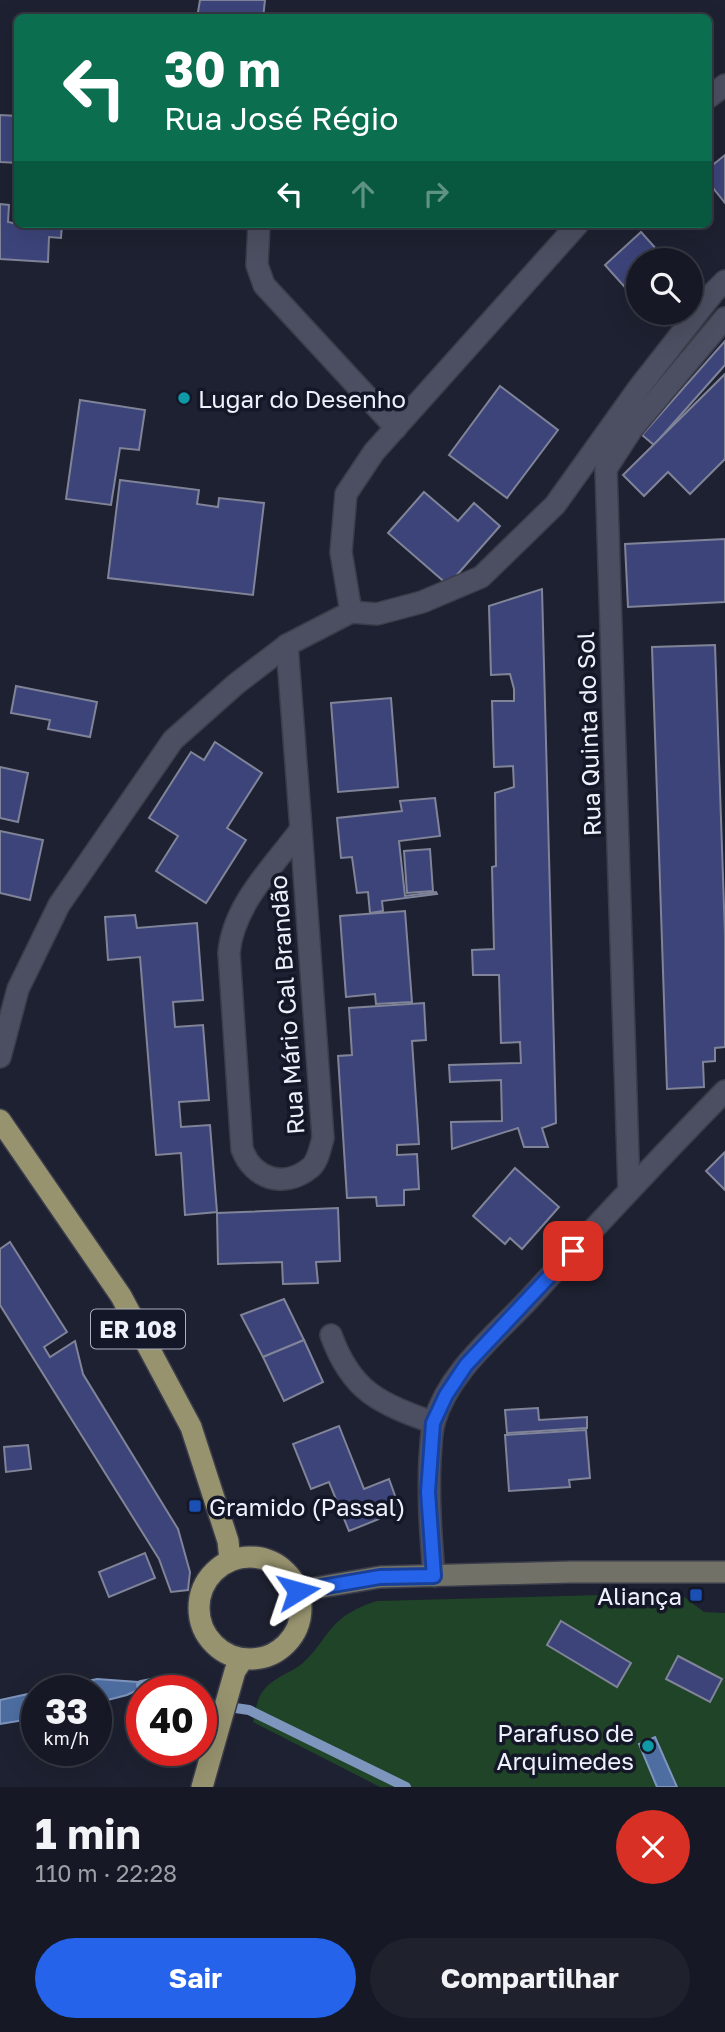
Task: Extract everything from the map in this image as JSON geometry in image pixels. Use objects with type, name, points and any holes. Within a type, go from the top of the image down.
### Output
[{"type":"main road","name":"ER 108","points":[[0,1121],[121,1296],[191,1427],[228,1541],[230,1560]]},
{"type":"main road","points":[[250,1556],[268,1560],[286,1570],[298,1591],[301,1612],[299,1625],[284,1646],[273,1654],[243,1659],[225,1653],[211,1642],[202,1627],[198,1608],[202,1587],[217,1568],[230,1560],[250,1556]]},
{"type":"main road","points":[[202,1787],[235,1671],[243,1659]]},
{"type":"street","points":[[259,228],[257,265],[264,285],[396,428]]},
{"type":"street","points":[[351,612],[341,552],[346,494],[374,452],[574,228]]},
{"type":"street","points":[[0,1057],[18,989],[59,905],[173,740],[236,684],[286,645],[351,612],[377,614],[422,602],[481,577],[555,505],[639,389],[725,281]]},
{"type":"street","name":"Rua Quinta do Sol","points":[[629,1190],[606,469],[632,429],[725,318]]},
{"type":"street","name":"Rua Mário Cal Brandão","points":[[286,645],[301,829],[323,1138],[312,1167],[282,1180],[256,1172],[246,1161],[242,1149],[229,953],[231,936],[247,901],[301,829]]},
{"type":"street","points":[[434,1576],[428,1492],[433,1423],[446,1395],[466,1365],[725,1091]]},
{"type":"street","points":[[331,1335],[338,1354],[361,1388],[392,1408],[433,1423]]},
{"type":"street","points":[[298,1591],[380,1577],[725,1572]]},
{"type":"green space","points":[[679,1593],[704,1612],[725,1613],[725,1787],[380,1787],[253,1722],[259,1698],[267,1686],[303,1663],[340,1619],[377,1601]]},
{"type":"water","points":[[112,1680],[126,1681],[126,1695],[112,1699]]},
{"type":"water","points":[[21,1695],[21,1721],[0,1724],[0,1700]]},
{"type":"water","points":[[655,1737],[677,1787],[657,1787],[639,1744]]},
{"type":"building","points":[[200,0],[265,0],[263,14],[198,14]]},
{"type":"building","points":[[0,115],[14,116],[14,163],[0,162]]},
{"type":"building","points":[[725,155],[725,203],[712,187],[712,166]]},
{"type":"building","points":[[0,204],[9,205],[8,222],[14,223],[14,228],[62,228],[61,238],[49,237],[48,262],[0,259]]},
{"type":"building","points":[[641,232],[655,248],[626,248],[626,288],[605,265]]},
{"type":"building","points":[[725,341],[725,365],[654,445],[642,435]]},
{"type":"building","points":[[725,374],[725,459],[690,494],[668,472],[644,496],[623,475]]},
{"type":"building","points":[[500,386],[558,430],[507,498],[449,455]]},
{"type":"building","points":[[80,400],[145,410],[139,450],[120,448],[111,505],[66,499]]},
{"type":"building","points":[[120,480],[199,490],[197,504],[218,507],[219,498],[264,503],[253,595],[108,578]]},
{"type":"building","points":[[424,492],[458,521],[474,503],[500,526],[448,585],[388,533]]},
{"type":"building","points":[[725,539],[725,602],[628,607],[625,544]]},
{"type":"building","points":[[542,589],[556,1123],[542,1128],[548,1147],[524,1147],[518,1128],[452,1149],[451,1122],[502,1121],[501,1080],[450,1082],[449,1065],[521,1063],[520,1042],[501,1043],[499,975],[473,975],[472,950],[494,949],[492,867],[496,866],[495,793],[514,787],[513,766],[494,767],[492,701],[514,701],[514,689],[510,674],[491,675],[489,606]]},
{"type":"building","points":[[715,645],[725,935],[725,1047],[715,1048],[715,1061],[703,1062],[704,1087],[667,1089],[652,647]]},
{"type":"building","points":[[16,686],[97,702],[90,737],[48,729],[50,720],[11,713]]},
{"type":"building","points":[[391,698],[398,787],[338,792],[331,703]]},
{"type":"building","points":[[215,742],[262,773],[227,828],[246,840],[206,903],[156,871],[178,836],[149,818],[191,752],[204,760]]},
{"type":"building","points":[[0,767],[28,773],[18,822],[0,818]]},
{"type":"building","points":[[435,798],[440,836],[399,841],[405,896],[437,894],[382,901],[383,911],[370,913],[368,892],[357,893],[352,857],[341,858],[337,818],[402,811],[400,801]]},
{"type":"building","points":[[0,831],[43,840],[30,900],[0,893]]},
{"type":"building","points":[[430,849],[433,891],[407,893],[404,851]]},
{"type":"building","points":[[405,911],[412,1002],[376,1004],[375,994],[346,997],[340,916]]},
{"type":"building","points":[[135,915],[137,928],[197,923],[203,1000],[173,1002],[175,1027],[203,1025],[209,1100],[179,1102],[181,1127],[210,1125],[217,1212],[185,1215],[181,1153],[156,1155],[140,957],[108,960],[105,917]]},
{"type":"building","points":[[424,1003],[426,1040],[412,1041],[419,1144],[397,1145],[397,1155],[417,1154],[419,1189],[404,1190],[404,1205],[377,1206],[376,1197],[347,1198],[338,1056],[352,1055],[349,1008]]},
{"type":"building","points":[[725,1152],[725,1190],[706,1171]]},
{"type":"building","points":[[515,1168],[559,1207],[522,1249],[510,1238],[505,1244],[473,1216]]},
{"type":"building","points":[[338,1208],[340,1261],[316,1262],[318,1283],[283,1284],[282,1262],[218,1264],[217,1213]]},
{"type":"building","points":[[10,1242],[67,1332],[44,1347],[50,1357],[75,1341],[83,1374],[178,1529],[190,1572],[188,1590],[171,1592],[159,1559],[0,1305],[0,1249]]},
{"type":"building","points":[[284,1299],[304,1340],[263,1357],[241,1315]]},
{"type":"building","points":[[304,1340],[323,1382],[284,1401],[263,1357]]},
{"type":"building","points":[[538,1408],[539,1420],[587,1417],[587,1428],[507,1433],[505,1410]]},
{"type":"building","points":[[339,1426],[364,1489],[389,1479],[398,1504],[377,1513],[379,1519],[349,1531],[329,1482],[311,1489],[293,1444]]},
{"type":"building","points":[[586,1430],[590,1478],[569,1480],[570,1487],[509,1491],[505,1435]]},
{"type":"building","points":[[28,1445],[31,1469],[6,1472],[4,1447]]},
{"type":"building","points":[[145,1553],[155,1578],[109,1597],[99,1572]]},
{"type":"building","points":[[561,1621],[631,1663],[617,1687],[547,1645]]},
{"type":"building","points":[[678,1656],[722,1679],[710,1702],[666,1679]]},
{"type":"waterway","points":[[217,1705],[249,1710],[406,1787]]},
{"type":"place","name":"Lugar do Desenho","points":[[184,398]]},
{"type":"place","name":"Gramido (Passal)","points":[[195,1506]]},
{"type":"place","name":"Aliança","points":[[696,1595]]},
{"type":"place","name":"Parafuso de Arquimedes","points":[[648,1746]]},
{"type":"route","points":[[298,1591],[380,1577],[434,1576],[428,1492],[433,1423],[446,1395],[466,1365],[573,1251]]}]
